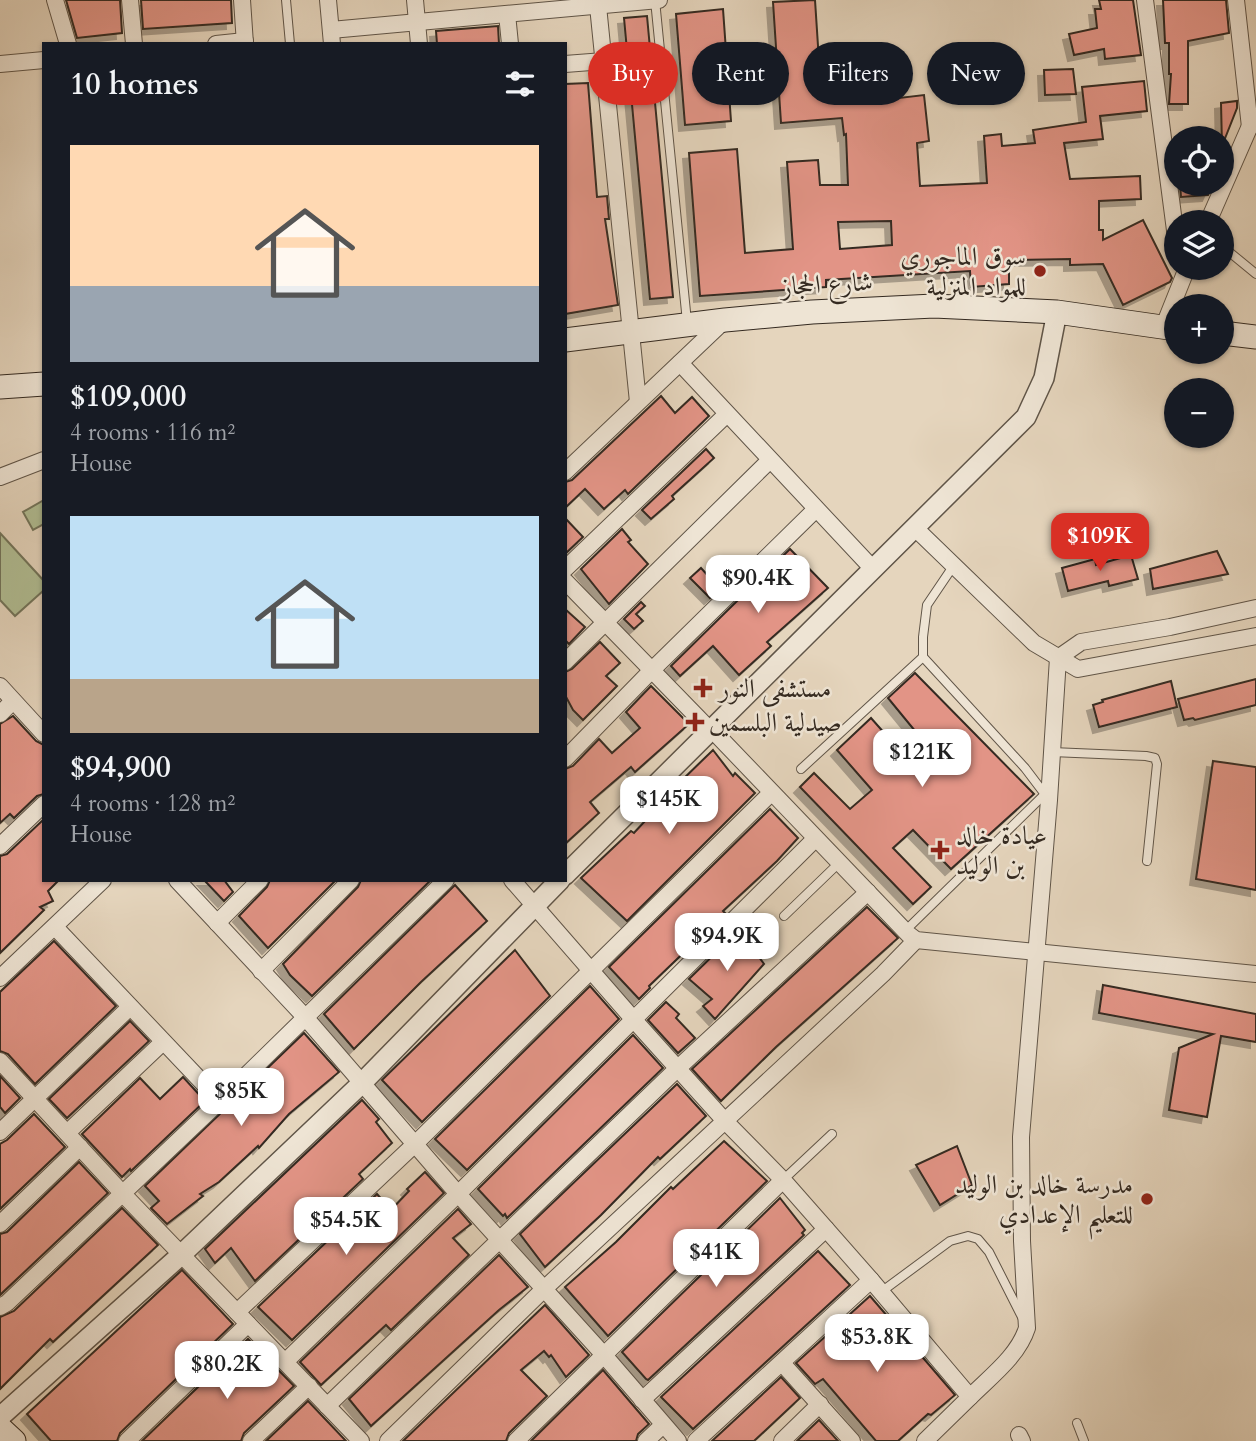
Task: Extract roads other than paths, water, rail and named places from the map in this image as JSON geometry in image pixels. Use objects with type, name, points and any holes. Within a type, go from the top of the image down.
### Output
[{"type":"main road","name":"شارع الحجاز","points":[[567,340],[811,312],[934,306],[1057,312],[1164,328]]},
{"type":"main road","points":[[1234,334],[1256,337]]},
{"type":"main road","points":[[0,387],[42,384]]},
{"type":"main road","points":[[0,1428],[15,1441]]},
{"type":"street","points":[[55,0],[67,42]]},
{"type":"street","points":[[130,0],[134,42]]},
{"type":"street","points":[[242,0],[245,42]]},
{"type":"street","points":[[328,0],[331,37],[417,22],[657,0]]},
{"type":"street","points":[[415,0],[419,42]]},
{"type":"street","points":[[1145,0],[1172,210]]},
{"type":"street","points":[[1213,210],[1253,119],[1236,0]]},
{"type":"street","points":[[598,6],[602,42]]},
{"type":"street","points":[[507,14],[510,42]]},
{"type":"street","points":[[0,64],[42,60]]},
{"type":"street","points":[[567,64],[588,62]]},
{"type":"street","points":[[608,105],[638,402]]},
{"type":"street","points":[[567,873],[714,734],[873,569],[1026,417],[1044,378],[1057,312]]},
{"type":"street","points":[[567,470],[725,320]]},
{"type":"street","points":[[680,363],[873,569]]},
{"type":"street","points":[[567,567],[727,414]]},
{"type":"street","points":[[567,660],[770,460]]},
{"type":"street","points":[[0,477],[42,461]]},
{"type":"street","points":[[567,757],[816,509]]},
{"type":"street","points":[[915,528],[1034,643],[1058,658],[1078,669],[1255,636],[1254,609],[1081,642],[1058,658]]},
{"type":"street","points":[[567,583],[911,935],[1256,974]]},
{"type":"street","points":[[925,1441],[1012,1355],[1024,1340],[1027,1328],[1022,1241],[1021,1137],[1058,658]]},
{"type":"street","points":[[0,686],[42,732]]},
{"type":"street","points":[[0,714],[13,701]]},
{"type":"street","points":[[127,1441],[242,1318],[771,793]]},
{"type":"street","points":[[0,846],[42,806]]},
{"type":"street","points":[[285,1362],[815,839]]},
{"type":"street","points":[[0,978],[101,882]]},
{"type":"street","points":[[179,882],[305,1017],[361,1084],[678,1441]]},
{"type":"street","points":[[217,923],[258,882]]},
{"type":"street","points":[[261,971],[349,882]]},
{"type":"street","points":[[0,1307],[123,1194],[444,882]]},
{"type":"street","points":[[514,882],[724,1120],[783,1180],[970,1397]]},
{"type":"street","points":[[0,1417],[182,1254],[361,1084],[558,882]]},
{"type":"street","points":[[327,1406],[678,1068],[868,892]]},
{"type":"street","points":[[55,927],[220,1101]]},
{"type":"street","points":[[388,1441],[544,1289],[883,974],[911,935]]},
{"type":"street","points":[[0,1132],[130,1007]]},
{"type":"street","points":[[67,1133],[163,1042]]},
{"type":"street","points":[[0,1061],[123,1194],[361,1441]]},
{"type":"street","points":[[0,1224],[80,1147]]},
{"type":"street","points":[[516,1441],[783,1180]]},
{"type":"street","points":[[642,1400],[826,1229]]},
{"type":"street","points":[[696,1441],[782,1363],[876,1286]]},
{"type":"street","points":[[782,1363],[852,1441]]},
{"type":"street","points":[[251,1441],[309,1387]]},
{"type":"street","points":[[782,1441],[820,1404]]},
{"type":"street","points":[[646,1441],[663,1424]]},
{"type":"lane","points":[[286,0],[290,42]]},
{"type":"lane","points":[[657,0],[687,324]]},
{"type":"lane","points":[[1234,256],[1256,274]]},
{"type":"lane","points":[[911,935],[1047,797],[1025,768],[923,657],[927,605],[954,565]]},
{"type":"lane","points":[[801,769],[923,657]]},
{"type":"lane","points":[[1052,752],[1155,758],[1157,764],[1147,861]]},
{"type":"lane","points":[[784,916],[839,863]]},
{"type":"lane","points":[[783,1180],[832,1134]]},
{"type":"lane","points":[[876,1286],[950,1241],[968,1236],[978,1239],[989,1252],[1027,1328]]},
{"type":"lane","points":[[1077,1423],[1084,1441]]},
{"type":"place","name":"سوق الماجوري للمواد المنزلية","points":[[1040,271]]},
{"type":"place","name":"مستشفى النور","points":[[703,688]]},
{"type":"place","name":"صيدلية البلسمين","points":[[695,722]]},
{"type":"place","name":"عيادة خالد بن الوليد","points":[[940,850]]},
{"type":"place","name":"مدرسة خالد بن الوليد للتعليم الإعدادي","points":[[1147,1199]]}]
